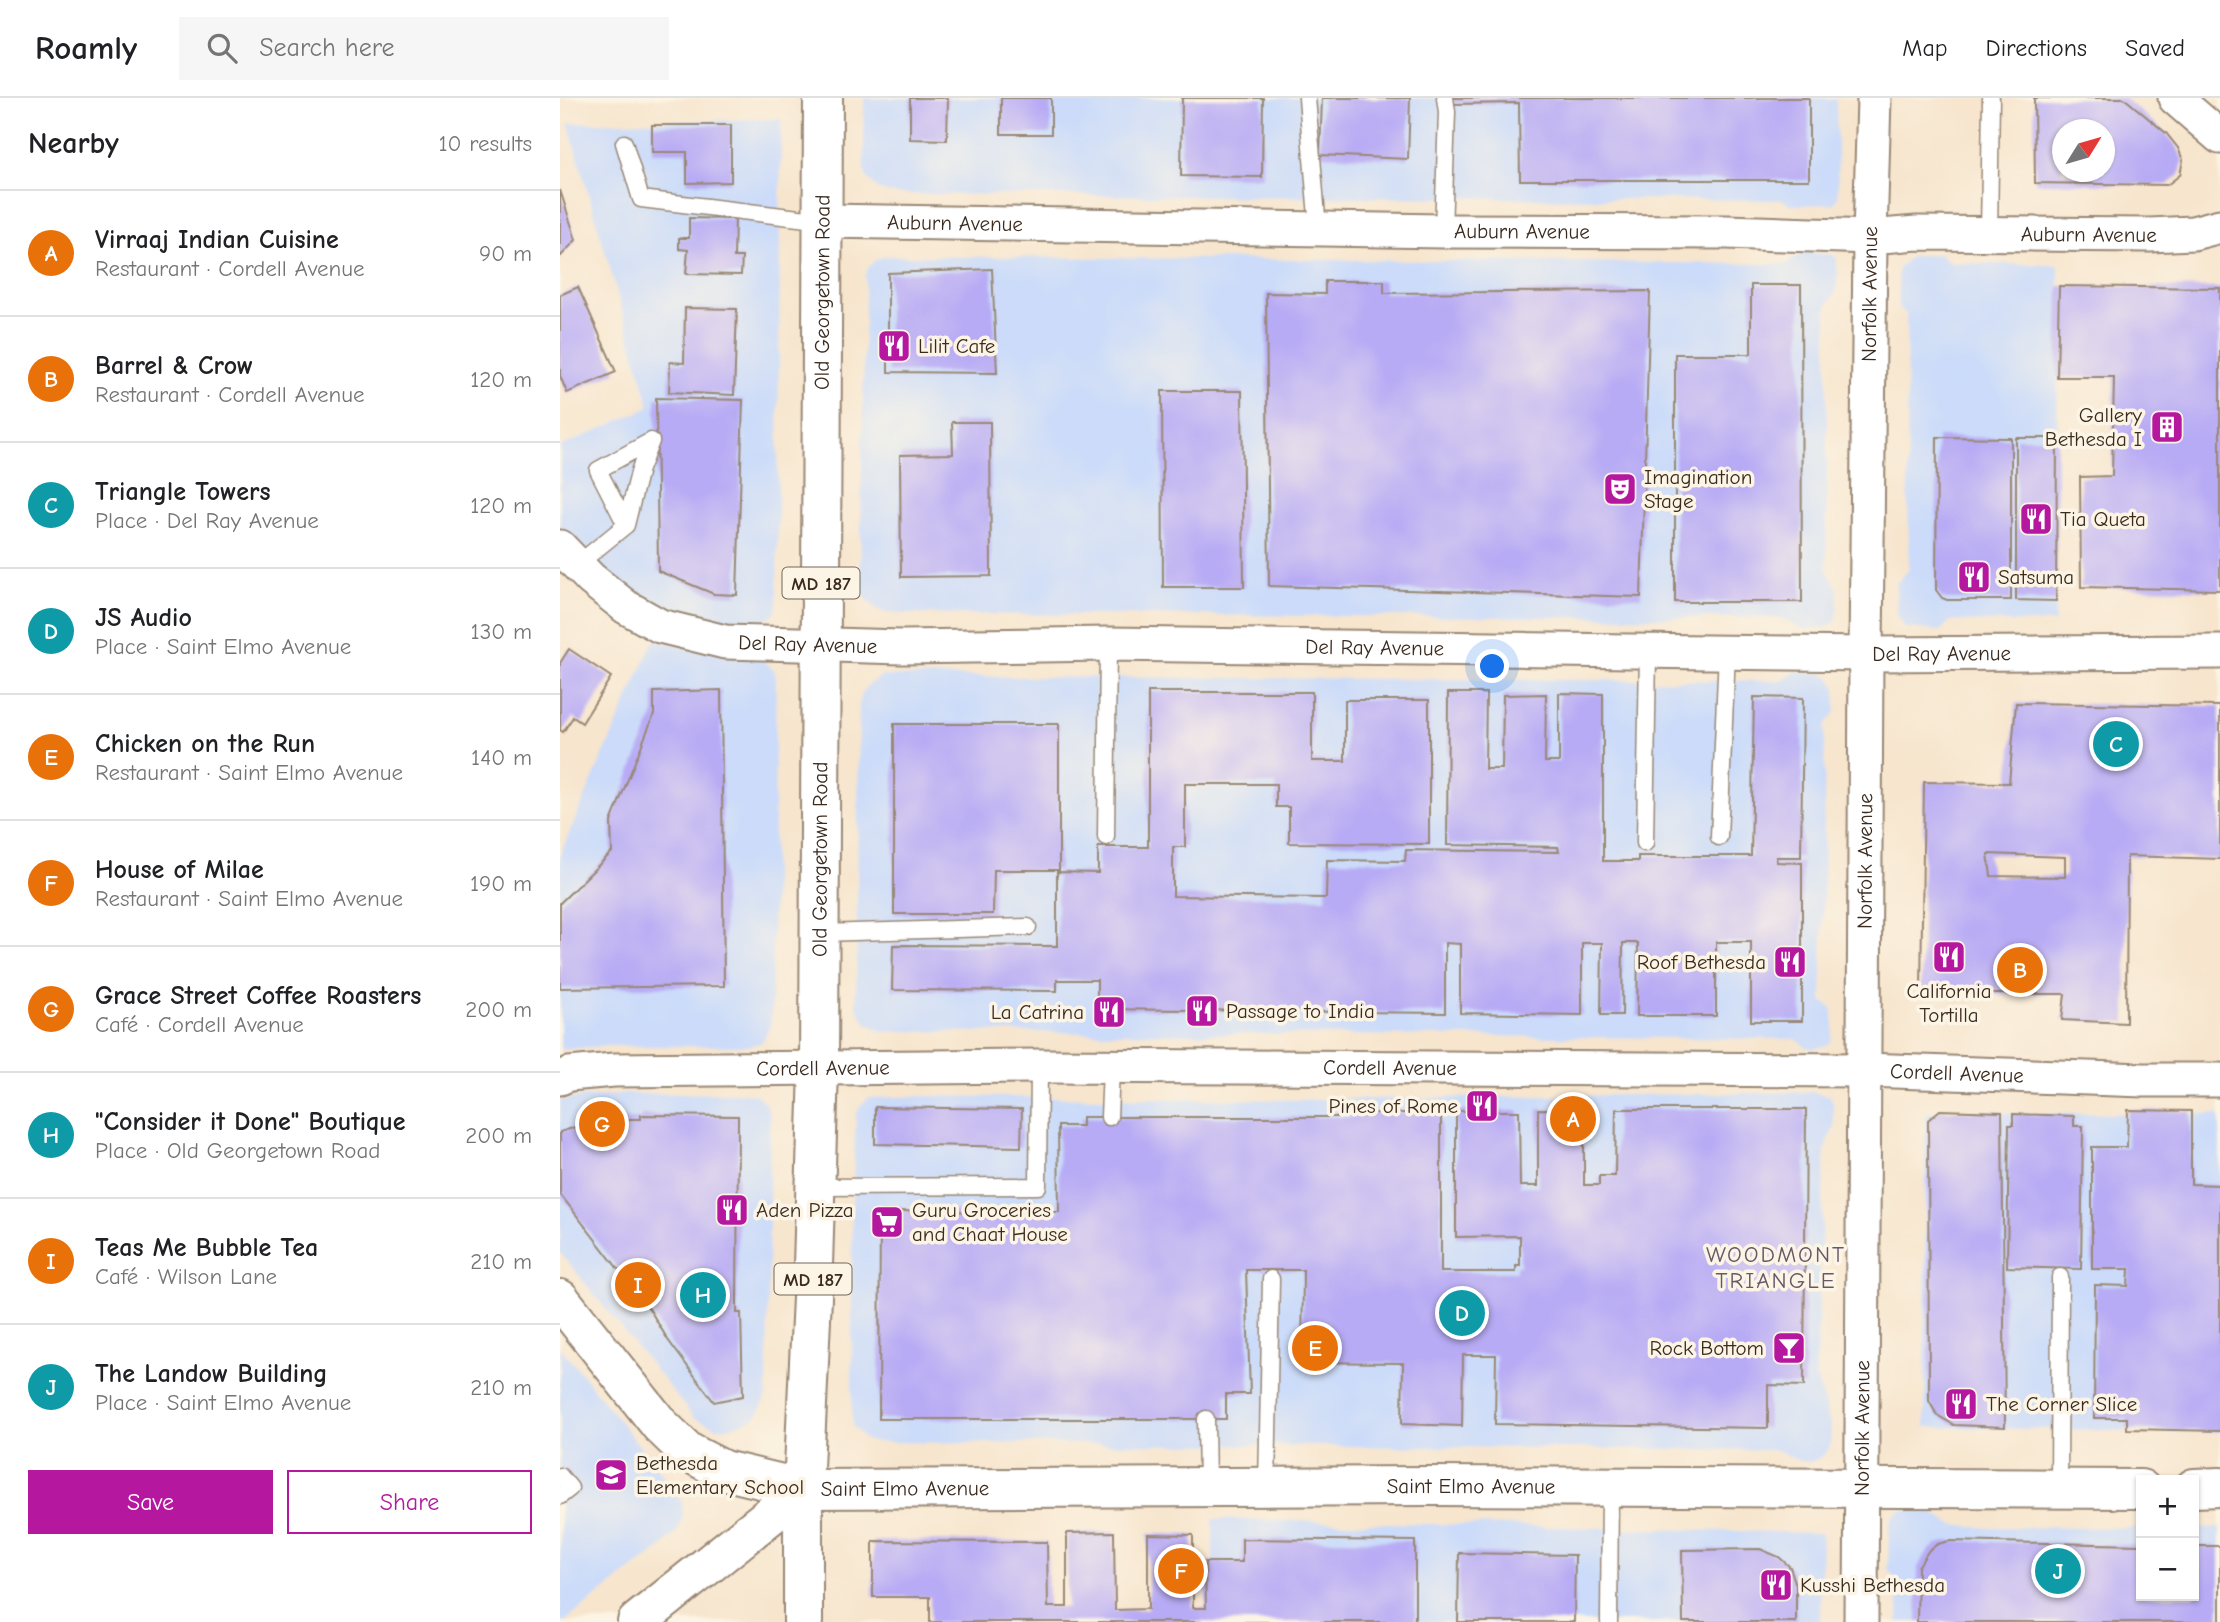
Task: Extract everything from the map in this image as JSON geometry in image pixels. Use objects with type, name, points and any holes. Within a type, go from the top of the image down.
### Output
[{"type":"main road","name":"Old Georgetown Road","points":[[803,1622],[803,1489],[817,1187],[819,1068],[823,98]]},
{"type":"main road","name":"Saint Elmo Avenue","points":[[560,1299],[660,1425],[688,1452],[723,1470],[803,1489],[2136,1489]]},
{"type":"main road","points":[[2199,1488],[2220,1488]]},
{"type":"main road","points":[[638,1622],[803,1489]]},
{"type":"street","name":"Norfolk Avenue","points":[[1861,1622],[1866,654],[1874,98]]},
{"type":"street","points":[[2175,98],[2220,137]]},
{"type":"street","name":"Auburn Avenue","points":[[824,220],[1443,231],[1727,232],[1870,237],[1917,233],[2150,235],[2193,233],[2220,226]]},
{"type":"street","name":"Del Ray Avenue","points":[[569,555],[591,579],[626,607],[660,626],[725,642],[902,647],[1108,644],[1866,654],[2220,652]]},
{"type":"street","name":"Cordell Avenue","points":[[560,1078],[569,1074],[614,1070],[1039,1066],[1865,1070],[2144,1080],[2220,1080]]},
{"type":"lane","points":[[1307,98],[1318,229]]},
{"type":"lane","points":[[1443,231],[1447,112],[1445,98]]},
{"type":"lane","points":[[1989,234],[1991,98]]},
{"type":"lane","points":[[624,143],[641,199],[824,220]]},
{"type":"lane","points":[[569,555],[626,526],[640,469],[651,441],[598,470],[626,526]]},
{"type":"lane","points":[[1106,837],[1108,644]]},
{"type":"lane","points":[[1645,843],[1648,651]]},
{"type":"lane","points":[[1719,836],[1727,652]]},
{"type":"lane","points":[[820,933],[1028,927]]},
{"type":"lane","points":[[817,1187],[1038,1186],[1039,1066]]},
{"type":"lane","points":[[1109,1117],[1111,1068]]},
{"type":"lane","points":[[2059,1490],[2060,1277]]},
{"type":"lane","points":[[1267,1487],[1271,1279]]},
{"type":"lane","points":[[1206,1419],[1207,1487]]},
{"type":"lane","points":[[560,1476],[570,1488],[560,1496]]},
{"type":"lane","points":[[1609,1622],[1610,1488]]},
{"type":"shaded area","points":[[864,98],[1836,98],[1838,196],[1834,204],[1792,205],[1782,200],[893,194],[879,190],[867,178],[864,169]]},
{"type":"shaded area","points":[[781,119],[777,603],[775,613],[768,618],[723,624],[692,619],[667,610],[624,585],[595,561],[573,536],[566,540],[560,530],[560,447],[650,407],[568,123]]},
{"type":"shaded area","points":[[1803,252],[1833,255],[1836,258],[1838,274],[1836,293],[1827,305],[1827,571],[1837,587],[1838,608],[1836,621],[1826,628],[1801,629],[1782,618],[903,614],[885,613],[874,607],[865,597],[860,584],[865,275],[874,261],[885,256],[1787,264]]},
{"type":"shaded area","points":[[1939,254],[1951,263],[2059,265],[2055,623],[1950,621],[1940,631],[1905,628],[1897,617],[1896,584],[1909,569],[1906,314],[1898,307],[1898,268],[1911,256]]},
{"type":"shaded area","points":[[654,640],[763,659],[774,670],[771,1026],[762,1042],[750,1046],[608,1046],[560,1049],[560,854]]},
{"type":"shaded area","points":[[1796,671],[1823,673],[1829,676],[1836,687],[1836,712],[1825,725],[1822,1001],[1832,1008],[1834,1026],[1832,1041],[1828,1045],[1814,1049],[1806,1047],[1796,1039],[881,1031],[868,1024],[858,1010],[859,705],[861,694],[866,687],[881,676],[1782,681]]},
{"type":"shaded area","points":[[1813,1092],[1830,1096],[1833,1102],[1834,1127],[1825,1149],[1816,1376],[1831,1427],[1830,1447],[1822,1457],[1810,1462],[1799,1461],[1777,1450],[872,1442],[864,1439],[852,1425],[852,1208],[856,1114],[861,1104],[869,1098],[924,1096],[1298,1100]]},
{"type":"shaded area","points":[[621,1094],[757,1095],[766,1104],[770,1115],[767,1394],[760,1411],[753,1419],[730,1427],[716,1427],[694,1418],[560,1252],[560,1100]]},
{"type":"shaded area","points":[[1925,1113],[2220,1114],[2220,1432],[1925,1427]]},
{"type":"shaded area","name":"Bethesda Elementary School","points":[[560,1347],[674,1489],[682,1503],[683,1517],[677,1532],[664,1545],[564,1622],[560,1622]]},
{"type":"shaded area","points":[[1902,1510],[1932,1512],[1950,1524],[1969,1527],[2136,1528],[2136,1601],[2199,1601],[2199,1528],[2220,1528],[2220,1622],[1898,1622],[1898,1582],[1888,1569],[1889,1531],[1891,1520]]},
{"type":"shaded area","points":[[1213,1519],[1822,1533],[1820,1622],[1213,1622]]},
{"type":"building","points":[[910,98],[948,98],[947,140],[910,139]]},
{"type":"building","points":[[1001,98],[1051,98],[1051,134],[1001,134]]},
{"type":"building","points":[[1182,98],[1263,98],[1262,177],[1181,176]]},
{"type":"building","points":[[1322,98],[1410,98],[1408,159],[1320,155]]},
{"type":"building","points":[[1453,98],[1809,98],[1809,180],[1520,180],[1519,103],[1453,104]]},
{"type":"building","points":[[2034,98],[2124,98],[2166,133],[2178,148],[2183,160],[2180,175],[2167,185],[2035,183]]},
{"type":"building","points":[[652,125],[731,125],[731,182],[687,183],[687,152],[652,152]]},
{"type":"building","points":[[560,190],[576,240],[560,257]]},
{"type":"building","points":[[689,218],[735,219],[734,257],[742,257],[741,275],[686,274],[688,250],[679,249],[679,238],[689,238]]},
{"type":"building","points":[[992,269],[997,373],[888,372],[888,273]]},
{"type":"building","points":[[1325,281],[1384,281],[1384,293],[1650,291],[1641,597],[1269,586],[1266,293],[1325,294]]},
{"type":"building","points":[[1751,285],[1801,285],[1802,602],[1675,602],[1675,354],[1751,354]]},
{"type":"building","name":"Gallery Bethesda I","points":[[2059,286],[2220,288],[2220,590],[2081,587],[2080,477],[2112,476],[2114,377],[2057,377]]},
{"type":"building","points":[[578,287],[616,372],[567,393],[560,376],[560,295]]},
{"type":"building","points":[[685,308],[737,309],[734,395],[669,392],[670,362],[684,363]]},
{"type":"building","points":[[1162,391],[1242,391],[1244,587],[1163,587]]},
{"type":"building","points":[[656,398],[743,400],[737,595],[714,594],[658,571]]},
{"type":"building","points":[[952,422],[990,422],[991,576],[901,577],[900,455],[953,454]]},
{"type":"building","points":[[1937,437],[2011,438],[2011,600],[1947,600],[1936,590]]},
{"type":"building","name":"Tia Queta","points":[[2016,438],[2057,438],[2056,601],[2016,600]]},
{"type":"building","points":[[569,649],[611,677],[582,723],[573,717],[563,732],[560,730],[560,663]]},
{"type":"building","points":[[721,690],[724,986],[560,988],[560,903],[612,852],[611,822],[654,714],[654,692]]},
{"type":"building","points":[[1148,692],[1312,692],[1312,761],[1345,761],[1345,700],[1429,700],[1429,844],[1289,843],[1289,807],[1276,807],[1276,784],[1185,784],[1185,847],[1173,847],[1173,896],[1326,898],[1327,860],[1405,861],[1406,850],[1559,852],[1558,847],[1447,845],[1448,693],[1486,693],[1485,769],[1502,769],[1503,695],[1546,694],[1545,762],[1559,762],[1559,693],[1603,694],[1603,861],[1638,861],[1638,856],[1751,856],[1754,697],[1803,698],[1801,857],[1776,857],[1777,862],[1802,863],[1802,1021],[1751,1021],[1751,942],[1716,942],[1716,1016],[1637,1016],[1638,943],[1623,943],[1622,1015],[1601,1015],[1602,943],[1582,943],[1582,1015],[1460,1013],[1460,944],[1445,943],[1445,1013],[1097,1009],[1097,980],[1057,980],[1057,991],[892,990],[893,945],[1057,946],[1057,872],[1098,873],[1098,847],[1148,847]]},
{"type":"building","points":[[2016,703],[2220,706],[2220,859],[2127,856],[2126,1023],[2062,1020],[2065,994],[1982,994],[1921,988],[1924,782],[2009,783]],"holes":[[[1988,854],[2065,857],[2065,877],[1991,876]]]},
{"type":"building","points":[[894,724],[1059,724],[1059,870],[994,870],[993,914],[894,914]]},
{"type":"building","points":[[875,1107],[1022,1109],[1021,1147],[875,1144]]},
{"type":"building","points":[[1538,1109],[1584,1110],[1584,1185],[1599,1185],[1599,1176],[1615,1176],[1616,1109],[1806,1109],[1804,1386],[1768,1385],[1768,1428],[1495,1424],[1496,1355],[1463,1355],[1462,1426],[1402,1424],[1403,1363],[1302,1362],[1303,1270],[1246,1270],[1250,1394],[1226,1394],[1226,1419],[879,1419],[880,1211],[1059,1212],[1058,1126],[1082,1126],[1082,1117],[1368,1117],[1367,1113],[1441,1113],[1441,1272],[1516,1272],[1516,1266],[1520,1266],[1520,1236],[1456,1237],[1456,1111],[1519,1111],[1520,1186],[1538,1186]]},
{"type":"building","points":[[1940,1110],[2002,1112],[2005,1427],[1954,1425],[1937,1415],[1929,1401],[1928,1120]]},
{"type":"building","points":[[2128,1110],[2191,1111],[2191,1184],[2220,1185],[2220,1431],[2127,1429],[2127,1418],[2094,1418],[2095,1285],[2128,1286],[2129,1269],[2092,1269],[2092,1147],[2127,1147]]},
{"type":"building","points":[[2013,1114],[2074,1116],[2074,1126],[2083,1126],[2081,1269],[2007,1267],[2009,1125],[2013,1125]]},
{"type":"building","points":[[641,1115],[738,1116],[737,1313],[741,1313],[743,1396],[714,1402],[668,1340],[650,1310],[560,1194],[560,1132],[616,1119],[641,1119]]},
{"type":"building","points":[[1114,1532],[1115,1610],[1148,1609],[1148,1534],[1193,1535],[1193,1608],[1206,1608],[1205,1562],[1242,1562],[1242,1539],[1415,1541],[1415,1622],[930,1622],[930,1597],[873,1597],[873,1541],[1047,1542],[1048,1607],[1067,1607],[1067,1533]]},
{"type":"building","points":[[1949,1541],[2136,1545],[2136,1601],[2199,1601],[2199,1546],[2220,1546],[2220,1622],[1917,1622],[1918,1567],[1929,1550]]},
{"type":"building","points":[[1760,1549],[1779,1557],[1790,1567],[1796,1585],[1796,1622],[1683,1622],[1682,1550]]},
{"type":"building","points":[[1459,1553],[1575,1555],[1574,1622],[1458,1622]]},
{"type":"place","name":"Lilit Cafe","points":[[894,346]]},
{"type":"place","name":"Gallery Bethesda I","points":[[2167,427]]},
{"type":"place","name":"Imagination Stage","points":[[1620,489]]},
{"type":"place","name":"Tia Queta","points":[[2036,519]]},
{"type":"place","name":"Satsuma","points":[[1974,577]]},
{"type":"place","name":"Triangle Towers","points":[[2116,744]]},
{"type":"place","name":"California Tortilla","points":[[1949,957]]},
{"type":"place","name":"Roof Bethesda","points":[[1790,962]]},
{"type":"place","name":"Barrel & Crow","points":[[2020,970]]},
{"type":"place","name":"Passage to India","points":[[1202,1011]]},
{"type":"place","name":"La Catrina","points":[[1109,1012]]},
{"type":"place","name":"Pines of Rome","points":[[1482,1106]]},
{"type":"place","name":"Virraaj Indian Cuisine","points":[[1573,1119]]},
{"type":"place","name":"Grace Street Coffee Roasters","points":[[602,1124]]},
{"type":"place","name":"Aden Pizza","points":[[732,1210]]},
{"type":"place","name":"Guru Groceries and Chaat House","points":[[887,1222]]},
{"type":"place","name":"Teas Me Bubble Tea","points":[[638,1285]]},
{"type":"place","name":"\"Consider it Done\" Boutique","points":[[703,1295]]},
{"type":"place","name":"JS Audio","points":[[1462,1313]]},
{"type":"place","name":"Chicken on the Run","points":[[1315,1348]]},
{"type":"place","name":"Rock Bottom","points":[[1789,1348]]},
{"type":"place","name":"The Corner Slice","points":[[1961,1404]]},
{"type":"place","name":"Bethesda Elementary School","points":[[611,1475]]},
{"type":"place","name":"House of Milae","points":[[1181,1571]]},
{"type":"place","name":"The Landow Building","points":[[2058,1571]]},
{"type":"place","name":"Kusshi Bethesda","points":[[1776,1585]]},
{"type":"district","name":"WOODMONT TRIANGLE","points":[[1776,1267]]}]
